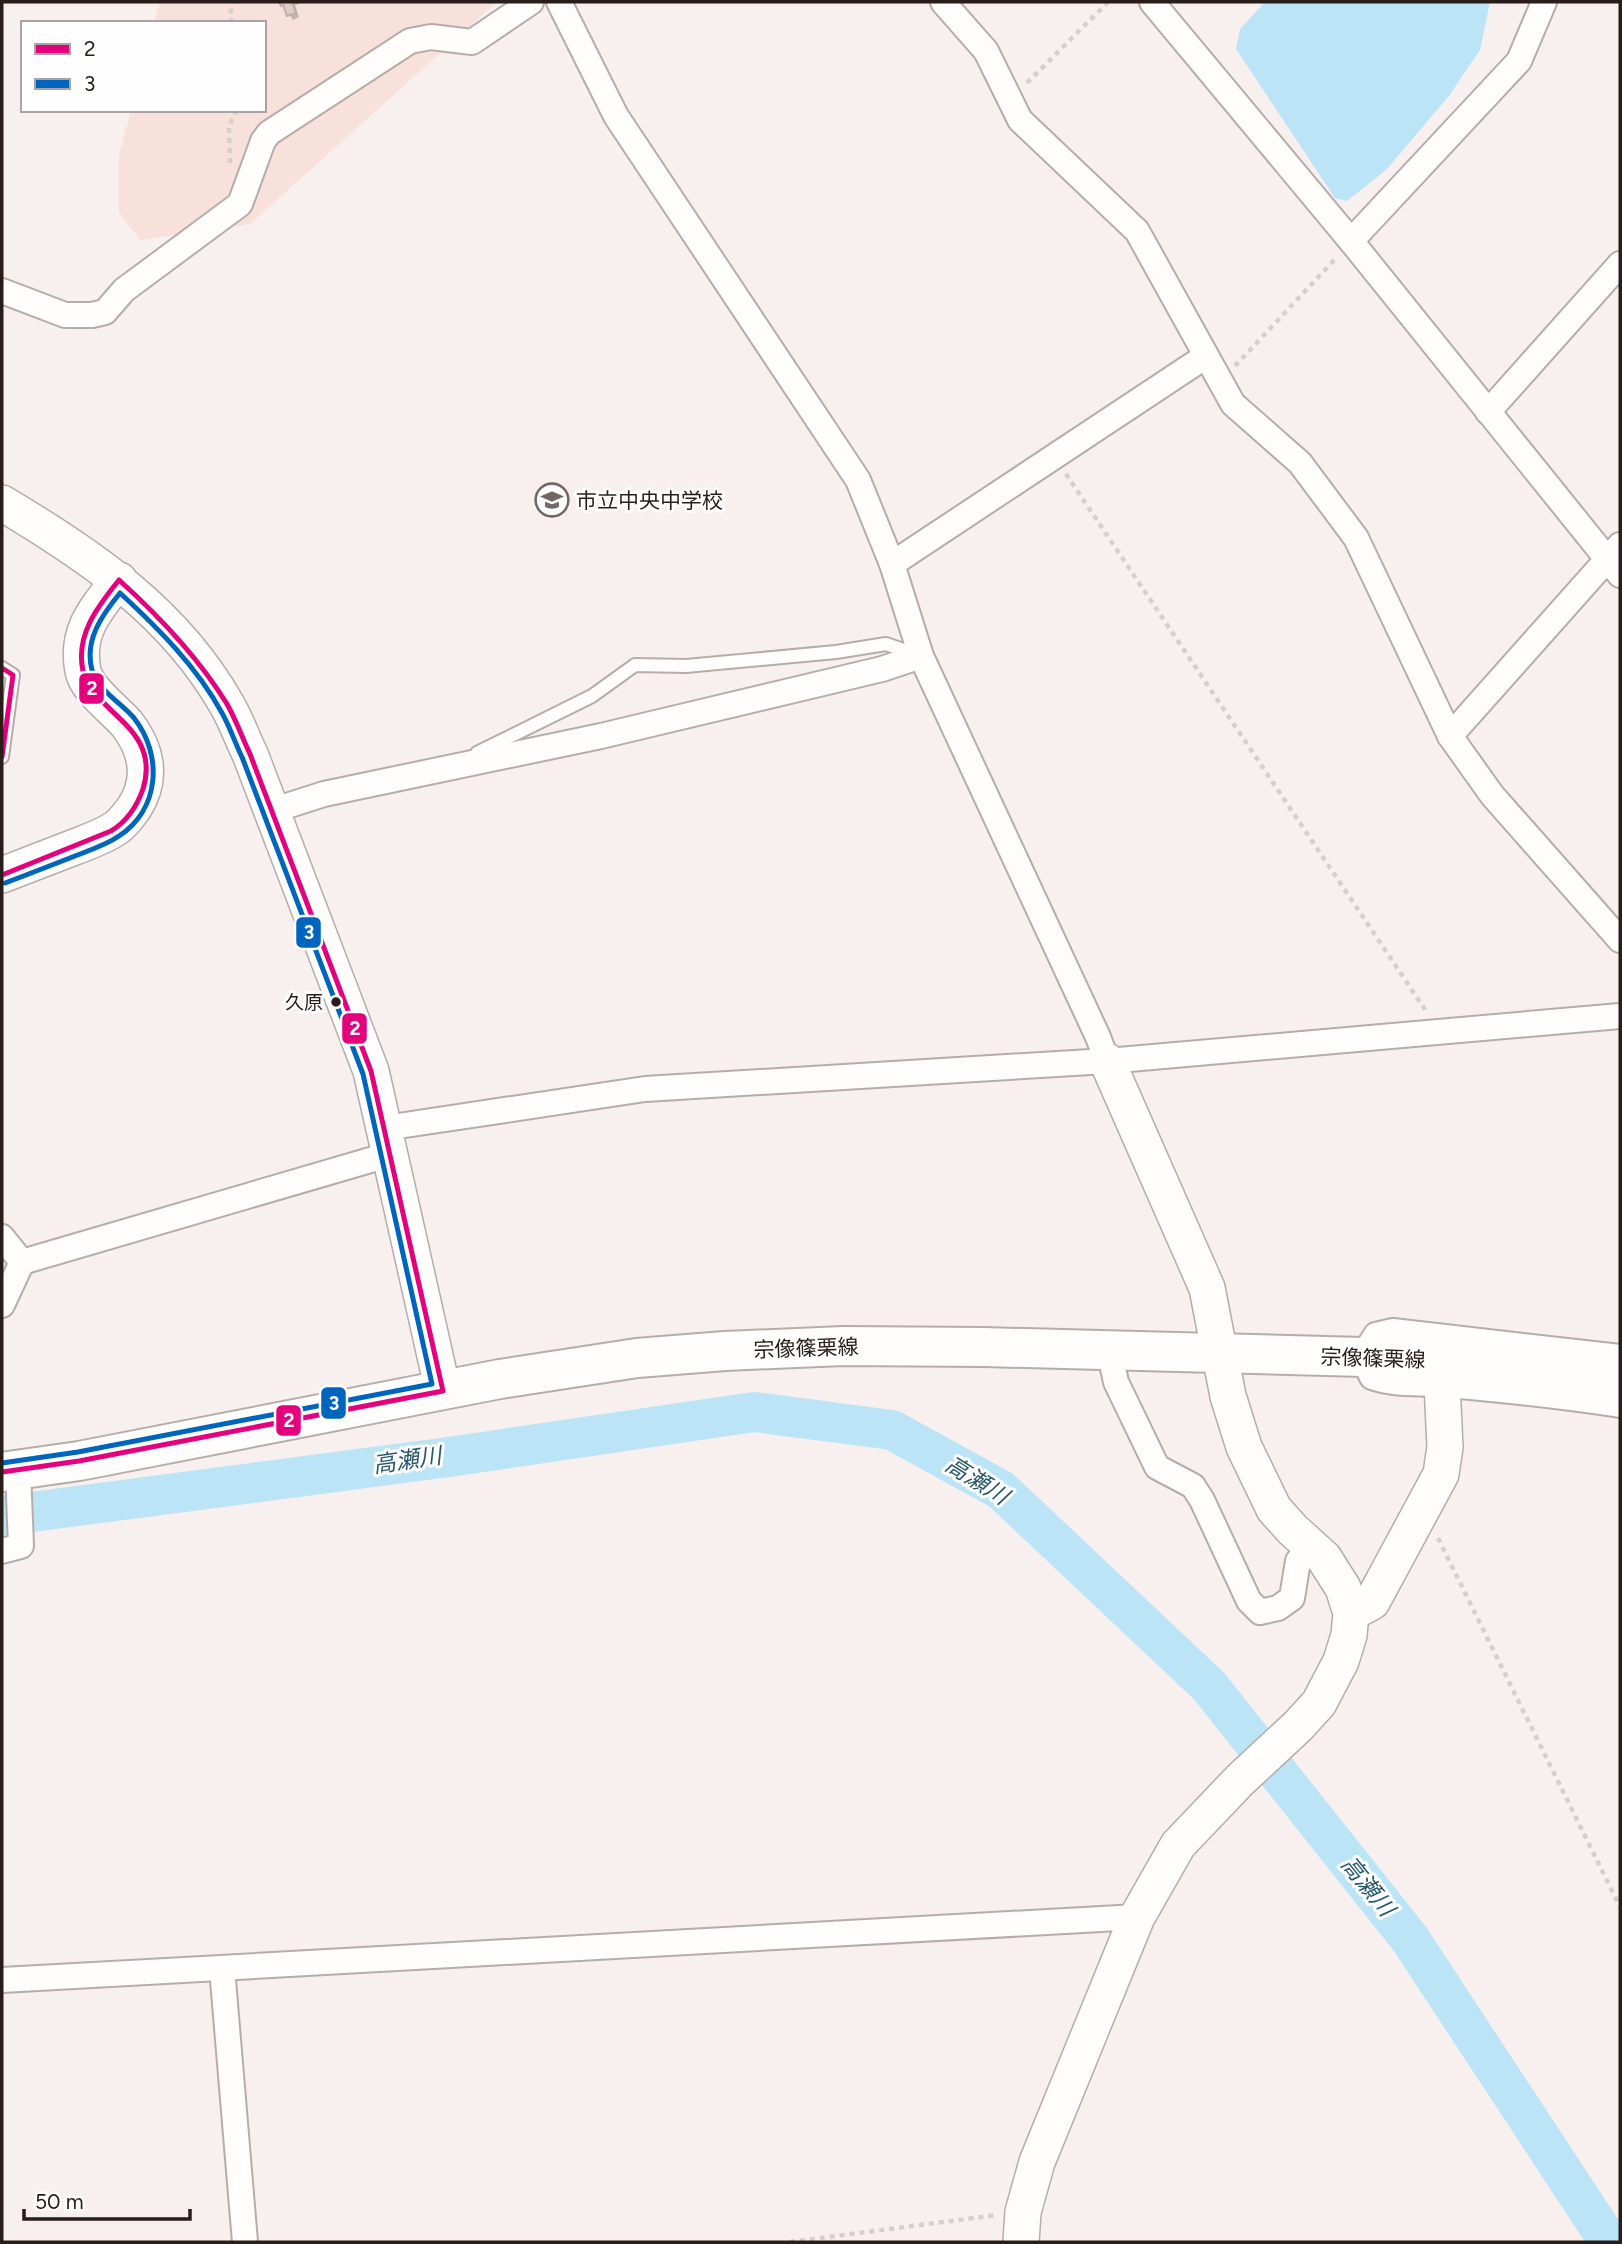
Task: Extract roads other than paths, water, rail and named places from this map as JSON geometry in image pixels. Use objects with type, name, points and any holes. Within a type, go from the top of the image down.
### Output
[{"type":"main road","name":"宗像篠栗線","points":[[13,1478],[500,1379],[624,1360],[725,1351],[843,1346],[1362,1357],[1489,1364],[1620,1382]]},
{"type":"street","points":[[2,291],[65,315],[105,312],[124,290],[240,204],[269,133],[410,41],[431,37],[472,42],[531,2]]},
{"type":"street","points":[[559,2],[616,116],[858,480],[892,564],[921,656],[1098,1037],[1207,1288],[1228,1396],[1244,1447],[1274,1509],[1324,1558],[1343,1588],[1351,1613],[1349,1635],[1341,1661],[1318,1703],[1178,1845],[1137,1917],[1037,2162],[1022,2227]]},
{"type":"street","points":[[943,2],[986,51],[1020,120],[1137,231],[1233,404],[1300,463],[1356,538],[1450,736],[1492,795],[1620,940]]},
{"type":"street","points":[[1152,2],[1351,241],[1488,412],[1616,560],[1450,736]]},
{"type":"street","points":[[1351,241],[1519,61],[1544,2]]},
{"type":"street","points":[[1488,412],[1620,264]]},
{"type":"street","points":[[892,564],[1206,356]]},
{"type":"street","points":[[2,503],[119,580],[161,618],[197,660],[228,706],[250,754],[371,1070],[443,1391]]},
{"type":"street","points":[[2,875],[96,839],[116,828],[128,817],[143,791],[147,773],[144,755],[137,740],[127,724],[88,683],[83,672],[83,634],[87,623],[119,580]]},
{"type":"street","points":[[271,811],[324,794],[601,736],[882,669],[921,656]]},
{"type":"street","points":[[2,1305],[22,1262],[388,1141],[645,1089],[1107,1060],[1620,1016]]},
{"type":"street","points":[[2,1237],[22,1262]]},
{"type":"street","points":[[1620,1357],[1393,1331],[1376,1335],[1362,1357],[1372,1377],[1389,1383],[1442,1384],[1620,1405]]},
{"type":"street","points":[[1109,1350],[1116,1382],[1157,1466],[1193,1486],[1249,1601],[1260,1612],[1278,1608],[1292,1598],[1298,1561],[1310,1546]]},
{"type":"street","points":[[1351,1613],[1373,1602],[1441,1474],[1445,1447],[1442,1384]]},
{"type":"street","points":[[11,1545],[13,1478]]},
{"type":"street","points":[[2,1980],[1137,1917]]},
{"type":"street","points":[[222,1968],[245,2242]]},
{"type":"lane","points":[[445,769],[592,696],[635,665],[686,666],[836,652],[886,644],[921,656]]},
{"type":"lane","points":[[2,668],[13,675],[2,757]]},
{"type":"water","points":[[1265,2],[1490,2],[1480,50],[1448,97],[1386,170],[1347,201],[1335,198],[1236,49],[1240,29]]},
{"type":"waterway","name":"高瀬川","points":[[2,1516],[449,1457],[754,1412],[892,1430],[1001,1490],[1209,1686],[1410,1939],[1609,2242]]},
{"type":"place","name":"市立中央中学校","points":[[552,500]]},
{"type":"place","name":"久原","points":[[336,1002]]}]
